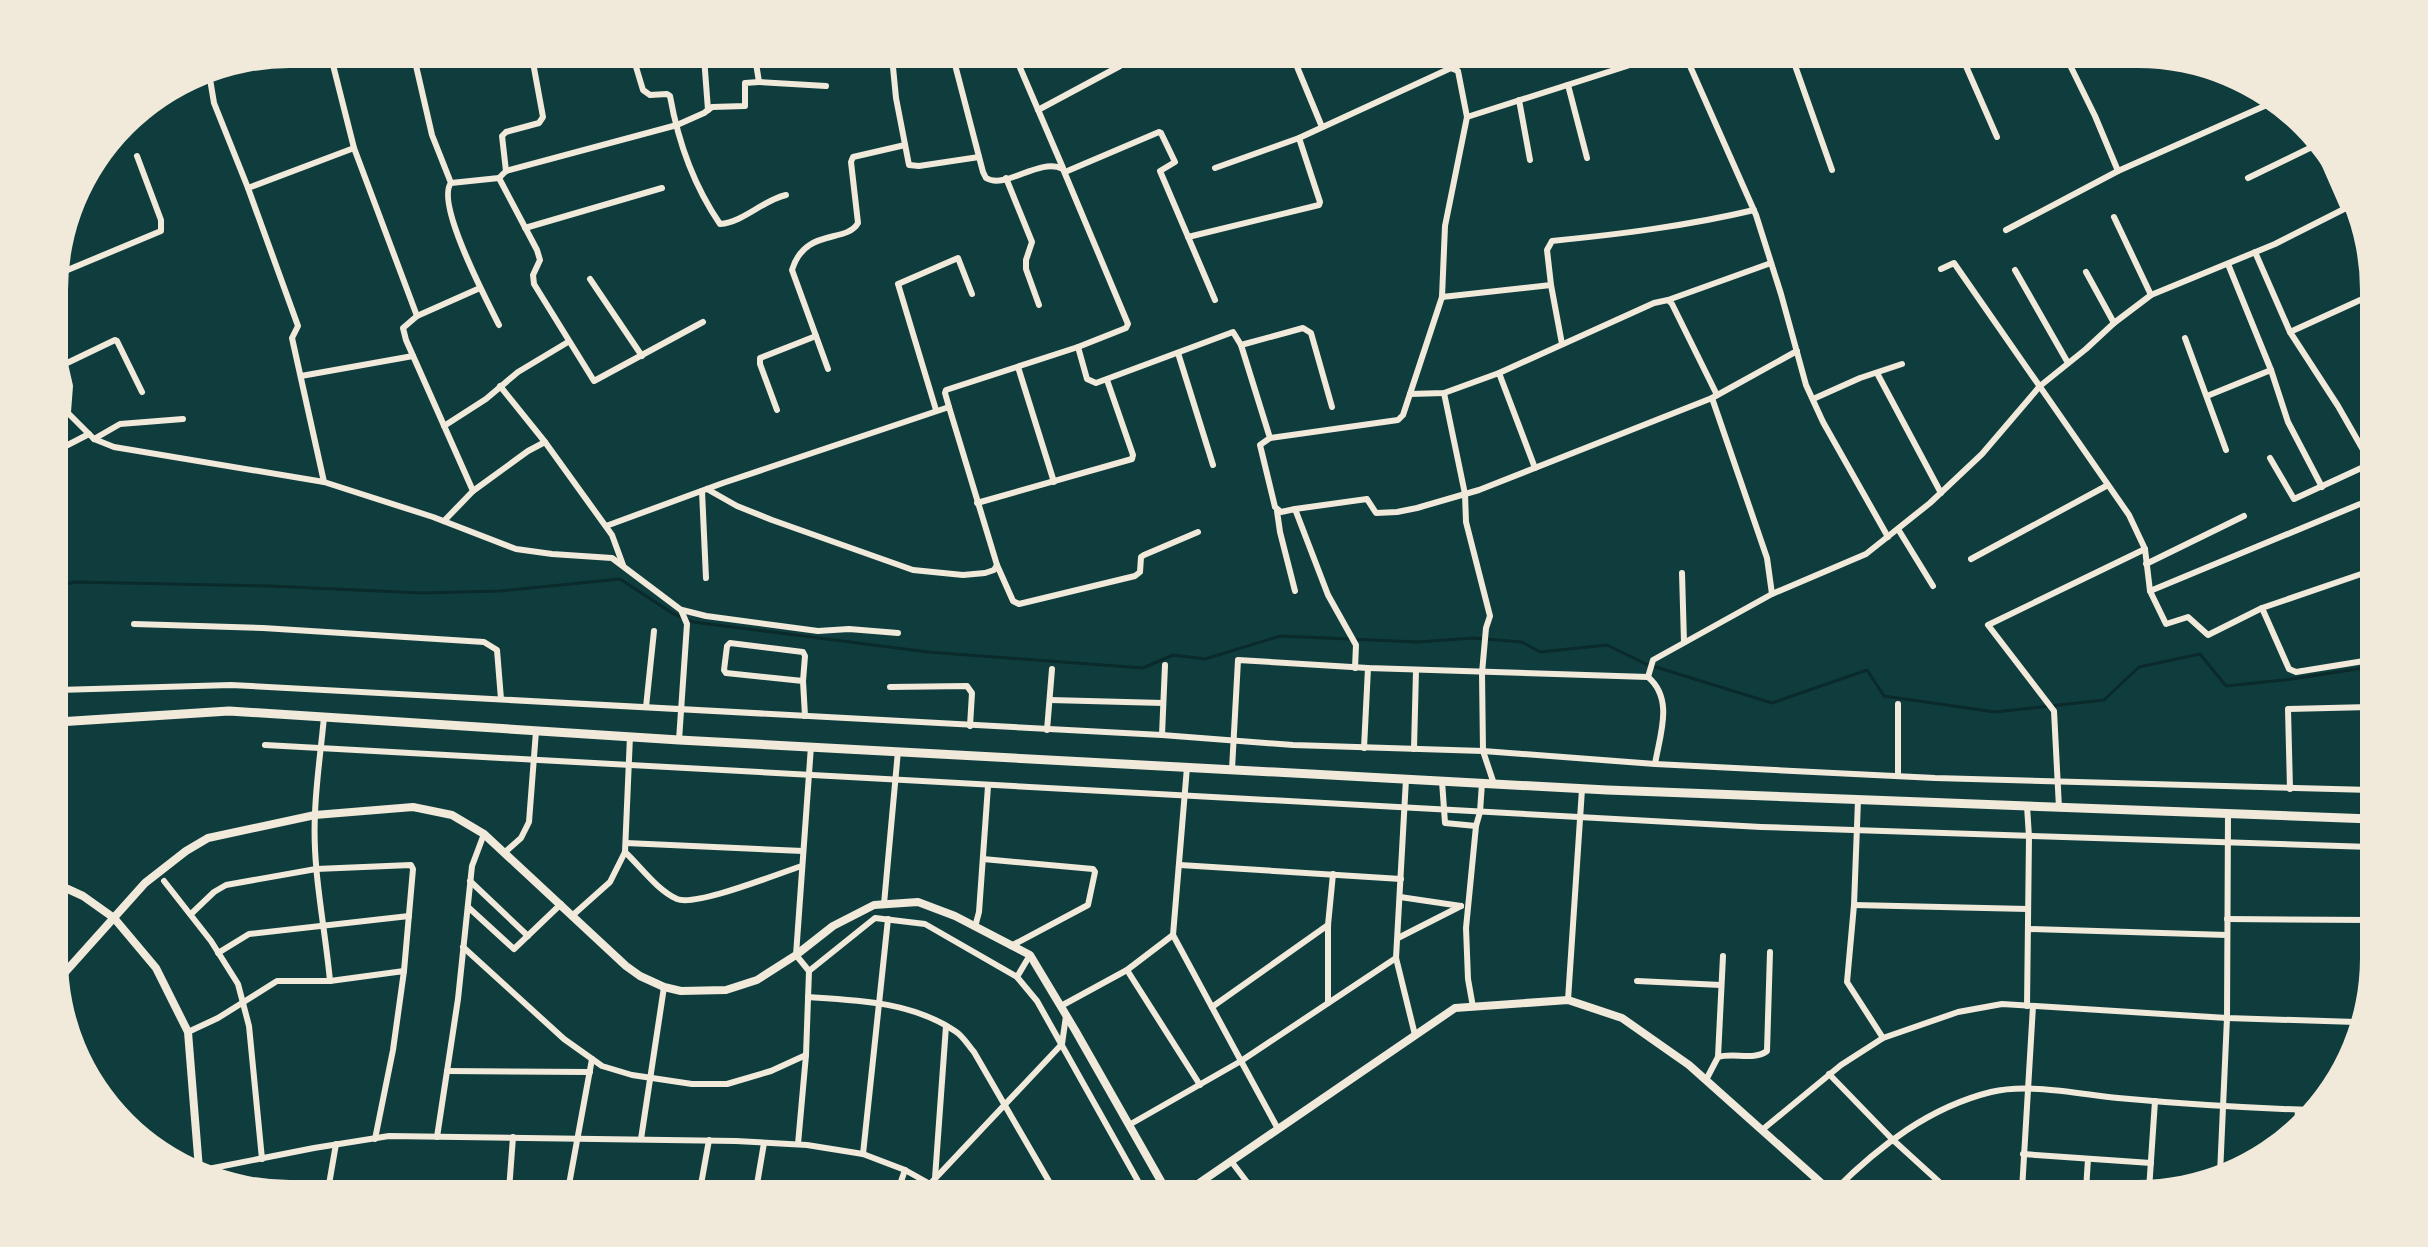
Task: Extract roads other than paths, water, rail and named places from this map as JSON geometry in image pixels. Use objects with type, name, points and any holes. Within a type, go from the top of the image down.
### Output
[{"type":"main road","points":[[68,721],[229,711],[679,740],[1582,789],[2360,819]]},
{"type":"street","points":[[334,68],[354,148],[417,315]]},
{"type":"street","points":[[417,68],[432,135],[451,183]]},
{"type":"street","points":[[506,171],[502,136],[506,132],[539,123],[543,117],[534,68]]},
{"type":"street","points":[[636,68],[643,90],[650,96],[667,94],[670,96],[675,126],[686,158],[720,224],[745,215],[786,195]]},
{"type":"street","points":[[705,68],[708,110]]},
{"type":"street","points":[[756,68],[759,82]]},
{"type":"street","points":[[893,68],[896,98],[910,166],[979,158]]},
{"type":"street","points":[[956,68],[986,178],[996,181],[1044,166],[1056,165],[1064,170]]},
{"type":"street","points":[[1020,68],[1128,324],[1120,331],[1078,347],[946,390],[977,503],[997,565],[1013,601],[1019,603],[1136,576],[1140,572],[1141,557],[1198,532]]},
{"type":"street","points":[[1038,110],[1116,68]]},
{"type":"street","points":[[1298,68],[1322,127]]},
{"type":"street","points":[[1215,168],[1299,138],[1454,68],[1458,71],[1467,117],[1445,226],[1442,297],[1403,415],[1398,420],[1269,438],[1260,444],[1295,591]]},
{"type":"street","points":[[1467,117],[1621,68]]},
{"type":"street","points":[[1691,68],[1754,210],[1806,385],[1823,422],[1888,537]]},
{"type":"street","points":[[1796,68],[1832,170]]},
{"type":"street","points":[[1967,68],[1997,137]]},
{"type":"street","points":[[2071,68],[2118,171]]},
{"type":"street","points":[[210,82],[214,103],[248,188],[298,326],[292,338],[324,482]]},
{"type":"street","points":[[499,325],[480,288],[453,222],[446,196],[446,188],[451,183],[500,178],[506,171],[675,126],[705,113],[712,107],[745,106],[745,83],[826,86]]},
{"type":"street","points":[[1568,85],[1587,158]]},
{"type":"street","points":[[1519,100],[1530,160]]},
{"type":"street","points":[[2006,230],[2118,171],[2264,106]]},
{"type":"street","points":[[1064,170],[1160,132],[1174,161],[1160,171],[1215,300]]},
{"type":"street","points":[[1188,237],[1319,205],[1320,202],[1299,138]]},
{"type":"street","points":[[828,369],[792,270],[795,261],[802,251],[814,242],[856,227],[858,223],[851,162],[853,157],[905,145]]},
{"type":"street","points":[[248,188],[354,148]]},
{"type":"street","points":[[2248,178],[2310,149]]},
{"type":"street","points":[[68,270],[161,231],[161,220],[137,156]]},
{"type":"street","points":[[500,178],[540,260],[533,275],[534,284],[594,381],[703,322]]},
{"type":"street","points":[[1006,178],[1032,242],[1026,260],[1026,269],[1039,305]]},
{"type":"street","points":[[1649,674],[1653,660],[1684,642],[1772,594],[1866,554],[1941,493],[1982,454],[2040,386],[2114,323],[2151,295],[2255,252],[2344,209],[2333,182]]},
{"type":"street","points":[[525,228],[662,188]]},
{"type":"street","points":[[1562,344],[1547,250],[1552,241],[1638,232],[1714,220],[1754,210]]},
{"type":"street","points":[[2114,217],[2151,295]]},
{"type":"street","points":[[2255,252],[2290,332],[2338,406],[2360,445]]},
{"type":"street","points":[[936,410],[898,284],[958,258],[972,294]]},
{"type":"street","points":[[1410,394],[1444,393],[1499,372],[1654,303],[1771,263]]},
{"type":"street","points":[[1941,269],[1954,263],[2129,514],[2145,549],[2150,591],[2166,624],[2188,617],[2208,635],[2262,608],[2360,574]]},
{"type":"street","points":[[2228,264],[2271,370],[2288,422],[2322,486]]},
{"type":"street","points":[[2015,270],[2068,363]]},
{"type":"street","points":[[2086,272],[2114,323]]},
{"type":"street","points":[[590,279],[642,356]]},
{"type":"street","points":[[1442,297],[1551,285]]},
{"type":"street","points":[[473,491],[413,356],[403,328],[417,315],[480,288]]},
{"type":"street","points":[[1668,300],[1672,304],[1715,396],[1767,558],[1772,594]]},
{"type":"street","points":[[2290,332],[2360,301]]},
{"type":"street","points":[[1241,345],[1303,328],[1308,330],[1332,407]]},
{"type":"street","points":[[1078,347],[1088,379],[1096,383],[1233,332],[1241,345],[1269,438]]},
{"type":"street","points":[[777,410],[760,364],[760,358],[816,336]]},
{"type":"street","points":[[2185,338],[2226,450]]},
{"type":"street","points":[[68,363],[116,340],[142,392]]},
{"type":"street","points":[[444,426],[486,399],[518,372],[568,342]]},
{"type":"street","points":[[1277,511],[1367,499],[1376,513],[1397,512],[1465,494],[1715,396],[1797,351]]},
{"type":"street","points":[[1178,354],[1213,465]]},
{"type":"street","points":[[301,376],[413,356]]},
{"type":"street","points":[[1813,399],[1902,364]]},
{"type":"street","points":[[1018,367],[1054,482]]},
{"type":"street","points":[[2207,396],[2271,370]]},
{"type":"street","points":[[1499,372],[1535,468]]},
{"type":"street","points":[[1877,372],[1941,493]]},
{"type":"street","points":[[68,377],[70,386],[68,412],[92,436],[114,447],[156,456],[324,482],[444,521],[516,549],[552,555],[612,558],[682,611],[818,631],[849,629],[898,633]]},
{"type":"street","points":[[977,503],[1132,459],[1133,455],[1107,380]]},
{"type":"street","points":[[500,386],[545,442],[606,526],[624,566]]},
{"type":"street","points":[[1444,393],[1465,494],[1466,522],[1490,616],[1486,628],[1482,673],[1483,752],[1494,784]]},
{"type":"street","points":[[606,526],[949,406]]},
{"type":"street","points":[[68,446],[120,424],[183,419]]},
{"type":"street","points":[[444,521],[473,491],[528,451],[545,442]]},
{"type":"street","points":[[2270,458],[2294,499],[2360,468]]},
{"type":"street","points":[[1971,559],[2108,485]]},
{"type":"street","points":[[704,490],[763,516],[914,570],[963,575],[986,573],[994,570],[997,565]]},
{"type":"street","points":[[704,490],[706,578]]},
{"type":"street","points":[[2150,591],[2360,504]]},
{"type":"street","points":[[1295,509],[1328,595],[1356,645],[1355,668]]},
{"type":"street","points":[[2146,564],[2244,516]]},
{"type":"street","points":[[1898,529],[1933,586]]},
{"type":"street","points":[[2059,808],[2054,711],[1988,625],[2145,549]]},
{"type":"street","points":[[1682,573],[1684,642]]},
{"type":"street","points":[[2262,608],[2289,669],[2296,672],[2360,662]]},
{"type":"street","points":[[679,740],[687,624],[682,611]]},
{"type":"street","points":[[134,624],[263,628],[483,642],[497,650],[501,699]]},
{"type":"street","points":[[646,707],[654,631]]},
{"type":"street","points":[[803,681],[726,673],[724,670],[727,646],[730,644],[801,651],[805,656],[803,681],[805,716]]},
{"type":"street","points":[[1232,769],[1238,660],[1482,673],[1649,674]]},
{"type":"street","points":[[1162,735],[1165,666]]},
{"type":"street","points":[[1364,748],[1368,668]]},
{"type":"street","points":[[1047,730],[1052,669]]},
{"type":"street","points":[[1414,749],[1416,670]]},
{"type":"street","points":[[1649,674],[1665,703],[1655,764]]},
{"type":"street","points":[[68,690],[231,686],[1899,776],[2360,790]]},
{"type":"street","points":[[890,687],[967,686],[972,693],[970,726]]},
{"type":"street","points":[[1050,700],[1163,703]]},
{"type":"street","points":[[1898,704],[1899,776]]},
{"type":"street","points":[[2290,789],[2288,709],[2360,707]]},
{"type":"street","points":[[324,717],[315,815],[316,869],[325,924],[330,981]]},
{"type":"street","points":[[504,853],[526,831],[529,822],[536,731]]},
{"type":"street","points":[[573,915],[610,882],[626,852],[630,736]]},
{"type":"street","points":[[265,745],[1580,818],[2029,837],[2360,848]]},
{"type":"street","points":[[798,1144],[806,1054],[809,971],[796,956],[811,746]]},
{"type":"street","points":[[884,904],[898,751]]},
{"type":"street","points":[[1187,766],[1173,935],[1278,1128]]},
{"type":"street","points":[[1406,779],[1396,958],[1415,1035]]},
{"type":"street","points":[[1442,781],[1445,823],[1476,826]]},
{"type":"street","points":[[1473,1007],[1468,979],[1464,906],[1480,812],[1482,783]]},
{"type":"street","points":[[975,927],[979,912],[988,786]]},
{"type":"street","points":[[1568,1000],[1582,789]]},
{"type":"street","points":[[1858,800],[1854,905],[1847,982],[1883,1038]]},
{"type":"street","points":[[2022,1180],[2030,1006],[2027,806]]},
{"type":"street","points":[[68,969],[145,883],[186,851],[208,838],[315,815],[413,807],[452,815],[484,834],[626,966],[640,976],[664,987],[681,991],[726,990],[757,980],[796,956],[832,926],[874,905],[918,902],[955,916],[1030,955],[1160,1180]]},
{"type":"street","points":[[2220,1164],[2227,1018],[2228,813]]},
{"type":"street","points":[[437,1137],[472,866],[484,834]]},
{"type":"street","points":[[626,843],[803,851]]},
{"type":"street","points":[[626,852],[662,888],[680,900],[705,897],[802,866]]},
{"type":"street","points":[[983,859],[1093,868],[1095,872],[1088,905],[1011,946]]},
{"type":"street","points":[[1180,865],[1401,879]]},
{"type":"street","points":[[191,914],[214,892],[226,885],[316,869],[413,866],[404,971],[393,1050],[375,1138]]},
{"type":"street","points":[[1328,1003],[1328,925],[1333,874]]},
{"type":"street","points":[[164,881],[218,952],[237,984],[249,1026],[262,1159]]},
{"type":"street","points":[[470,881],[528,936]]},
{"type":"street","points":[[68,889],[83,896],[114,918],[156,968],[188,1032],[200,1161]]},
{"type":"street","points":[[1400,897],[1464,906]]},
{"type":"street","points":[[468,907],[512,949],[516,948],[561,904]]},
{"type":"street","points":[[1854,905],[2028,909]]},
{"type":"street","points":[[1398,938],[1464,906]]},
{"type":"street","points":[[218,952],[249,934],[409,916]]},
{"type":"street","points":[[809,971],[875,918],[926,924],[1017,977],[1037,1001],[1137,1180]]},
{"type":"street","points":[[2227,919],[2360,920]]},
{"type":"street","points":[[863,1154],[888,920]]},
{"type":"street","points":[[1212,1007],[1328,925]]},
{"type":"street","points":[[2028,929],[2227,935]]},
{"type":"street","points":[[1060,1006],[1127,970],[1173,935]]},
{"type":"street","points":[[463,947],[564,1039],[602,1066],[633,1076],[692,1084],[727,1083],[771,1071],[806,1054]]},
{"type":"street","points":[[1718,1057],[1725,1054],[1761,1055],[1767,1051],[1770,952]]},
{"type":"street","points":[[1017,977],[1030,955]]},
{"type":"street","points":[[1706,1080],[1718,1057],[1723,956]]},
{"type":"street","points":[[1129,1125],[1241,1061],[1396,958]]},
{"type":"street","points":[[1127,970],[1200,1085]]},
{"type":"street","points":[[188,1032],[243,1003],[277,981],[330,981],[404,971]]},
{"type":"street","points":[[1637,981],[1721,984]]},
{"type":"street","points":[[641,1139],[664,987]]},
{"type":"street","points":[[808,997],[900,1006],[925,1015],[957,1032],[974,1052],[1048,1180]]},
{"type":"street","points":[[1203,1180],[1455,1008],[1568,1000],[1622,1018],[1689,1065],[1818,1180]]},
{"type":"street","points":[[1762,1130],[1829,1074],[1883,1038],[1958,1012],[2002,1004],[2227,1018],[2351,1022]]},
{"type":"street","points":[[937,1180],[1062,1044],[1066,1015]]},
{"type":"street","points":[[933,1180],[946,1026]]},
{"type":"street","points":[[570,1180],[592,1059]]},
{"type":"street","points":[[447,1071],[590,1072]]},
{"type":"street","points":[[1829,1074],[1892,1139],[1937,1180]]},
{"type":"street","points":[[1845,1180],[1892,1139],[1929,1116],[1994,1092],[2027,1089],[2155,1101],[2298,1110]]},
{"type":"street","points":[[2150,1179],[2155,1101]]},
{"type":"street","points":[[510,1180],[513,1137]]},
{"type":"street","points":[[215,1167],[375,1138],[577,1137],[798,1144],[863,1154],[925,1180]]},
{"type":"street","points":[[702,1180],[709,1140]]},
{"type":"street","points":[[758,1180],[764,1143]]},
{"type":"street","points":[[330,1180],[336,1144]]},
{"type":"street","points":[[2023,1154],[2151,1163]]},
{"type":"street","points":[[2087,1180],[2088,1159]]},
{"type":"street","points":[[1231,1161],[1245,1180]]},
{"type":"street","points":[[902,1180],[905,1170]]},
{"type":"waterway","points":[[68,584],[270,586],[422,593],[500,591],[620,579],[672,613],[693,622],[928,652],[1143,668],[1173,655],[1205,659],[1280,636],[1418,642],[1473,638],[1522,642],[1540,652],[1607,645],[1646,664],[1772,703],[1867,670],[1884,696],[1995,712],[2104,700],[2139,667],[2200,654],[2226,686],[2360,669]]}]
